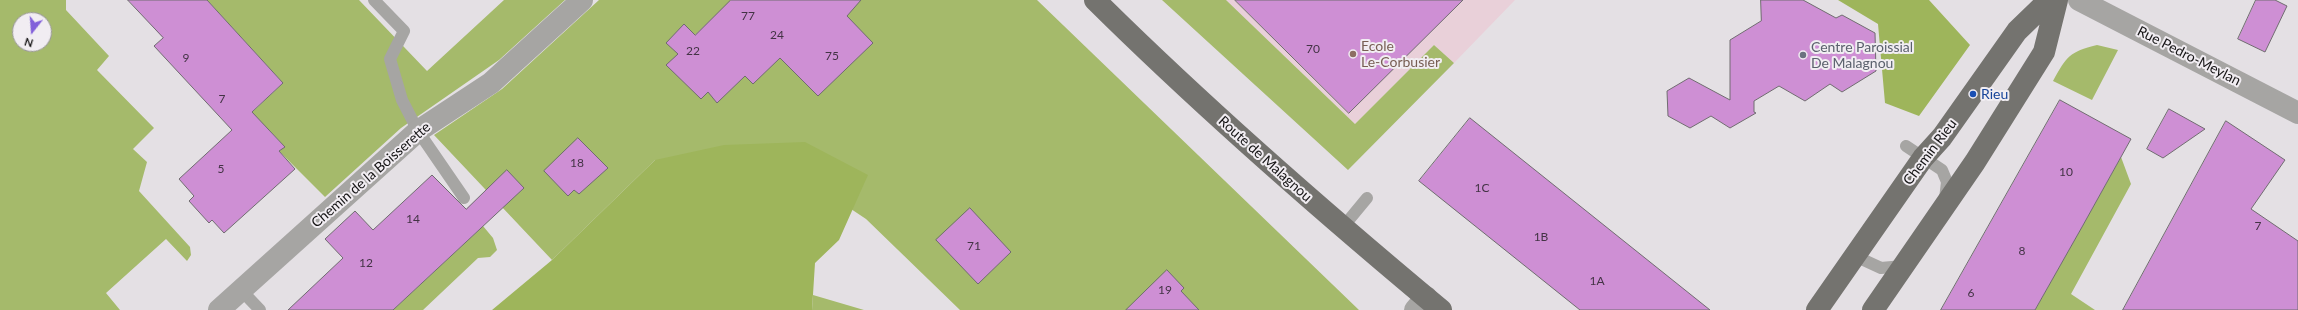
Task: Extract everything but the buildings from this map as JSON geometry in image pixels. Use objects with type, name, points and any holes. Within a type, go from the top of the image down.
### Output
[{"type":"main road","name":"Route de Malagnou","points":[[1095,0],[1148,52],[1246,143],[1343,228],[1427,306]]},
{"type":"main road","name":"Chemin Rieu","points":[[1817,310],[1855,256],[1915,152],[1942,137],[2017,31],[2049,0]]},
{"type":"main road","points":[[1873,310],[1975,162],[2044,52],[2057,0]]},
{"type":"street","name":"Chemin de la Boisserette","points":[[219,310],[418,130],[491,83],[582,0]]},
{"type":"street","name":"Rue Pedro-Meylan","points":[[2079,0],[2298,113]]},
{"type":"lane","points":[[374,0],[404,31],[390,59],[402,100],[418,130],[464,198]]},
{"type":"lane","points":[[1915,152],[1942,170],[1947,182],[1944,206]]},
{"type":"lane","points":[[1343,228],[1367,198]]},
{"type":"lane","points":[[1855,256],[1881,268],[1903,266]]},
{"type":"lane","points":[[241,290],[260,310]]},
{"type":"shaded area","name":"Ecole Le-Corbusier","points":[[1226,0],[1515,0],[1454,63],[1434,45],[1355,124]]},
{"type":"green space","points":[[0,0],[66,0],[66,10],[109,56],[97,70],[154,128],[133,149],[147,162],[139,191],[190,247],[191,255],[187,261],[166,239],[106,293],[120,310],[0,310]]},
{"type":"green space","points":[[207,0],[359,0],[427,71],[504,0],[565,0],[499,60],[401,128],[325,197],[279,151],[284,146],[264,125],[247,117],[283,83]]},
{"type":"green space","points":[[599,0],[1037,0],[1359,310],[960,310],[866,219],[788,167],[655,160],[552,260],[434,135],[502,89]]},
{"type":"green space","points":[[1162,0],[1226,0],[1355,124],[1434,45],[1454,63],[1348,170]]},
{"type":"green space","points":[[1838,0],[1929,0],[1970,45],[1919,116],[1885,103],[1878,24]]},
{"type":"green space","points":[[2097,45],[2118,50],[2092,100],[2053,81],[2070,56],[2080,50]]},
{"type":"green space","points":[[805,142],[868,175],[839,240],[815,263],[812,310],[492,310],[552,260],[655,160],[724,145]]},
{"type":"green space","points":[[2121,157],[2131,184],[2071,294],[2095,310],[2035,310]]},
{"type":"green space","points":[[483,226],[493,238],[497,250],[490,257],[478,258],[423,310],[393,310]]},
{"type":"green space","points":[[813,295],[864,310],[812,310]]},
{"type":"place","name":"Ecole Le-Corbusier","points":[[1353,54]]},
{"type":"place","name":"Centre Paroissial De Malagnou","points":[[1803,55]]},
{"type":"place","name":"Rieu","points":[[1973,94]]}]
